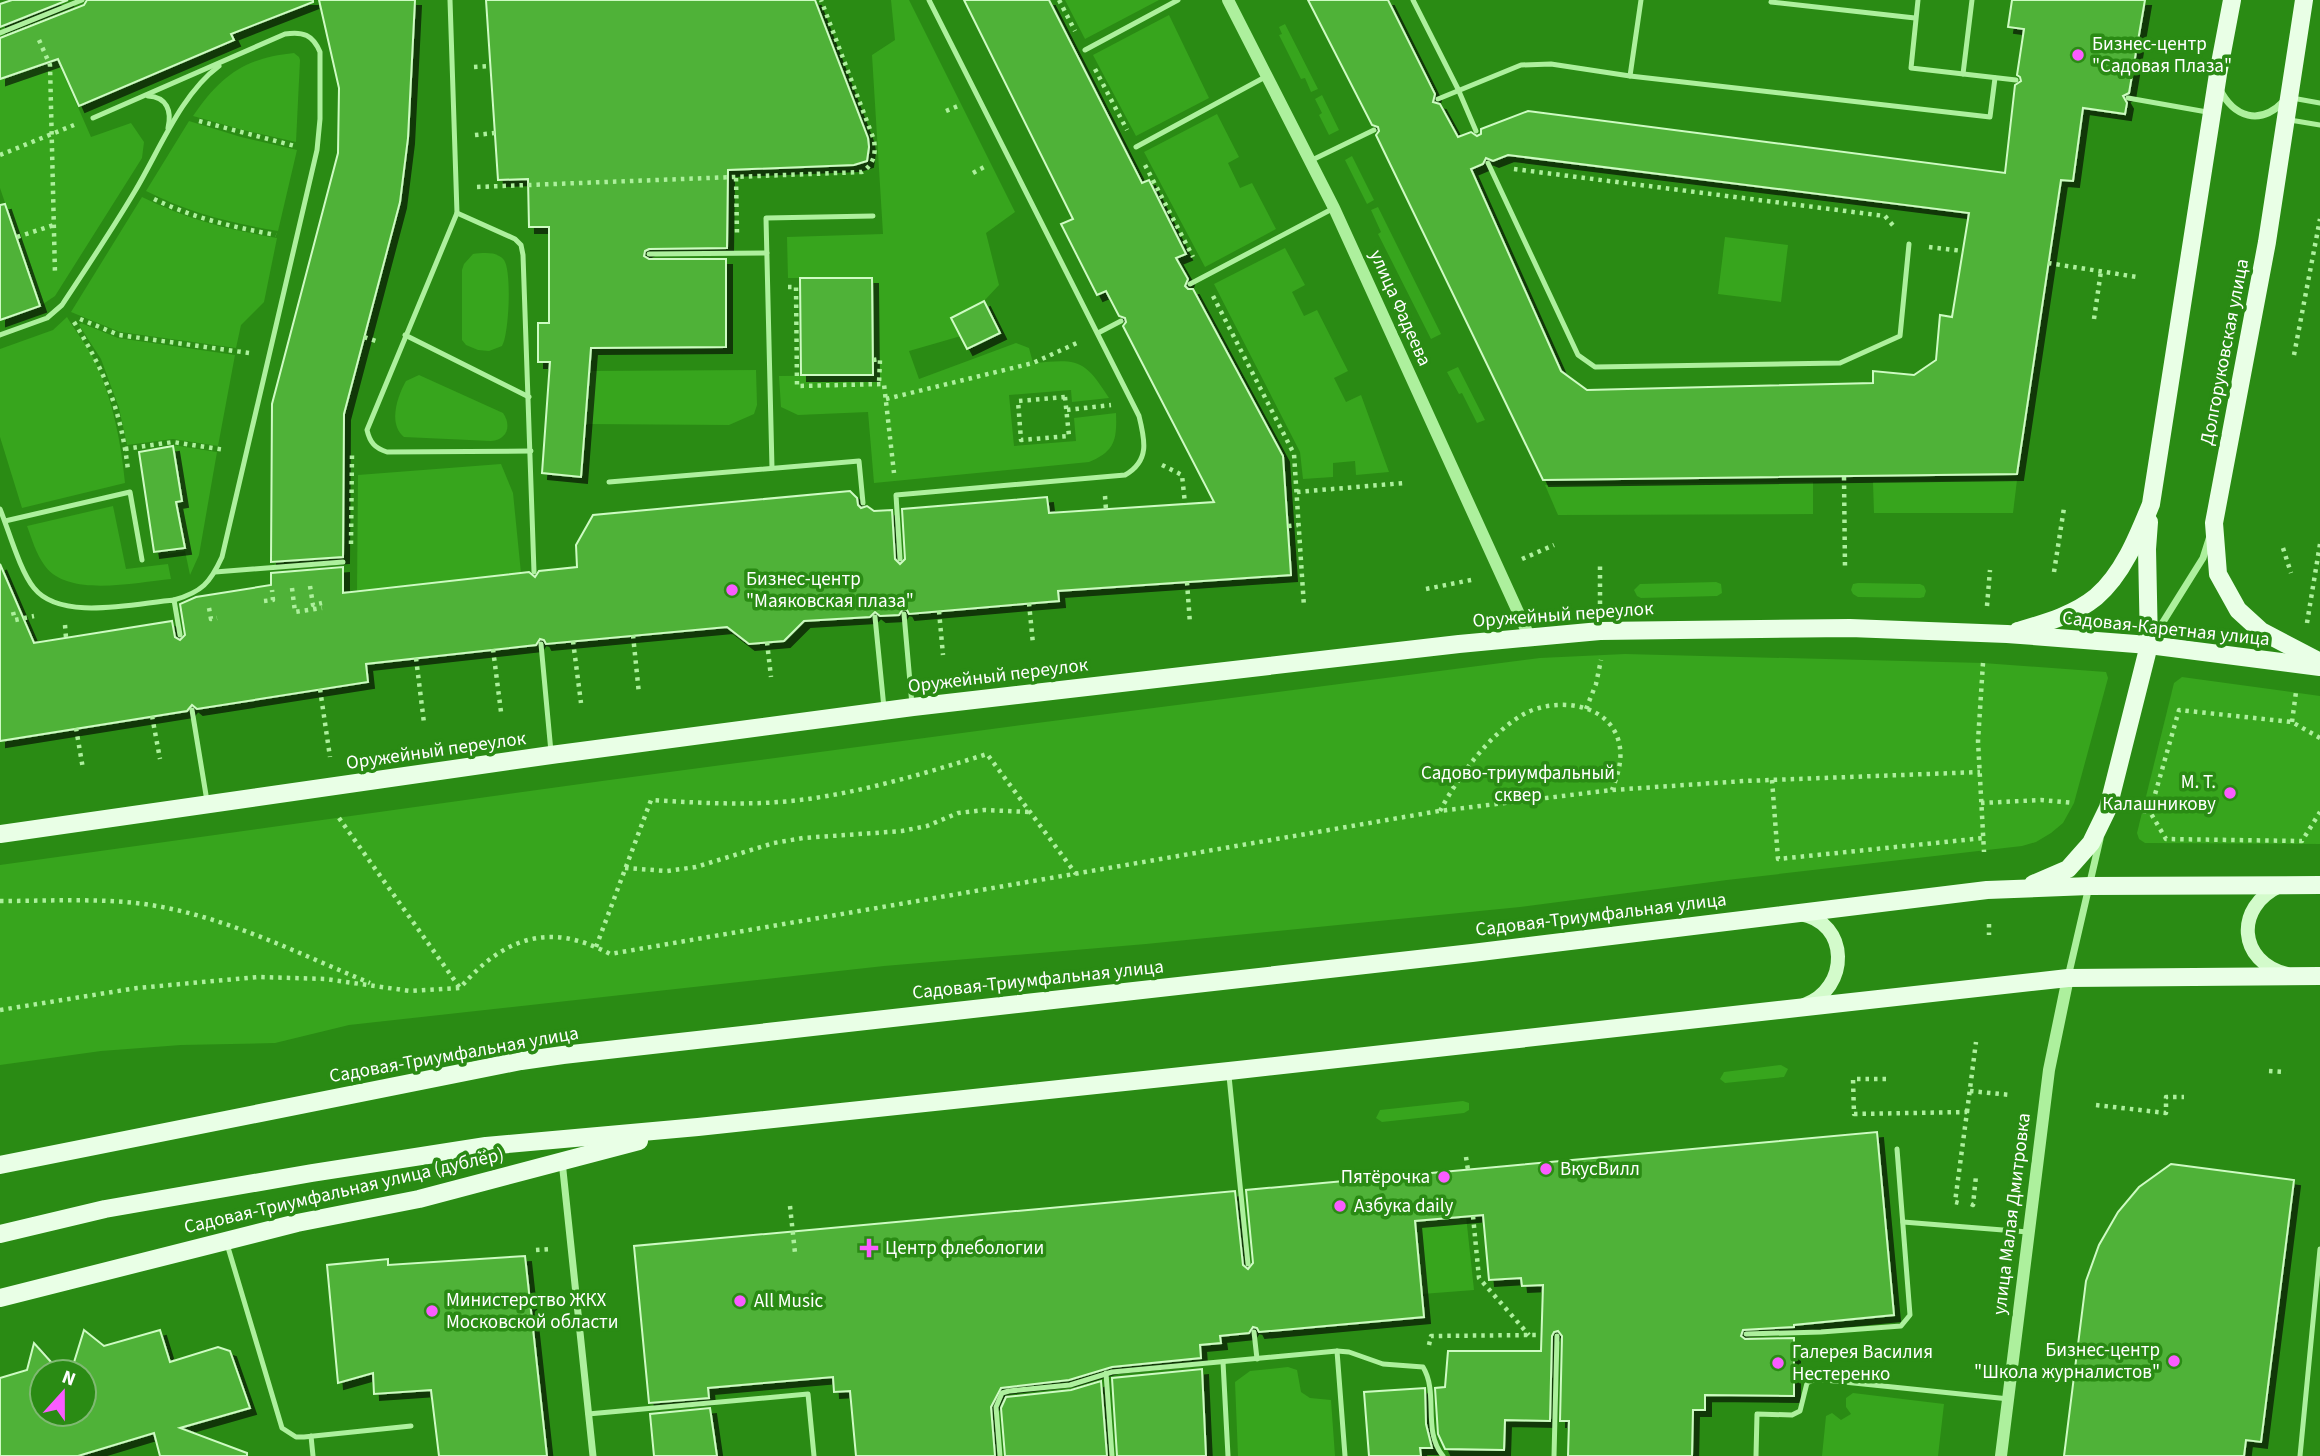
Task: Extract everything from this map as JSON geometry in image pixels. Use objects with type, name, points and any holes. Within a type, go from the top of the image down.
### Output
[{"type":"main road","points":[[2019,888],[2068,869],[2091,843],[2108,808],[2149,645],[2147,549],[2151,504],[2217,74],[2232,0]]},
{"type":"main road","name":"Долгоруковская улица","points":[[2304,0],[2267,242],[2214,523],[2218,574],[2238,610],[2261,631],[2320,665]]},
{"type":"main road","points":[[2007,634],[2060,618],[2096,597],[2133,547],[2151,504]]},
{"type":"main road","name":"Оружейный переулок","points":[[0,834],[551,755],[913,707],[1529,636],[1600,631],[1836,628],[2007,634]]},
{"type":"main road","name":"Садовая-Каретная улица","points":[[2007,634],[2149,645],[2320,665]]},
{"type":"main road","points":[[2291,975],[2275,971],[2262,963],[2248,936],[2248,919],[2265,893],[2279,886],[2295,884]]},
{"type":"main road","points":[[2089,886],[2320,885]]},
{"type":"main road","name":"Садовая-Триумфальная улица","points":[[0,1165],[532,1059],[1472,953],[1788,913],[2019,888],[2089,886]]},
{"type":"main road","points":[[1788,913],[1805,914],[1819,921],[1831,933],[1838,948],[1839,964],[1834,980],[1825,993],[1812,1002],[1796,1007]]},
{"type":"main road","points":[[0,1234],[106,1209],[486,1146],[1229,1071],[2068,978],[2320,976]]},
{"type":"main road","name":"Садовая-Триумфальная улица (дублёр)","points":[[0,1298],[297,1223],[419,1199],[698,1126]]},
{"type":"street","name":"улица Фадеева","points":[[1228,0],[1334,208],[1529,636]]},
{"type":"street","points":[[2217,74],[2225,101],[2236,111],[2249,116],[2263,115],[2276,109],[2291,92]]},
{"type":"street","points":[[2149,645],[2203,558],[2214,523]]},
{"type":"street","points":[[2068,978],[2108,808]]},
{"type":"street","name":"улица Малая Дмитровка","points":[[2001,1456],[2049,1070],[2068,978]]},
{"type":"street","points":[[562,1160],[593,1456]]},
{"type":"lane","points":[[0,33],[82,0]]},
{"type":"lane","points":[[450,0],[457,213],[367,430],[369,440],[377,449],[387,452],[531,451]]},
{"type":"lane","points":[[901,559],[896,495],[1125,475],[1137,468],[1143,455],[1144,436],[1139,416],[929,0]]},
{"type":"lane","points":[[1085,50],[1178,0]]},
{"type":"lane","points":[[1413,0],[1476,131]]},
{"type":"lane","points":[[1630,76],[1641,0]]},
{"type":"lane","points":[[1772,0],[1771,2],[1915,18]]},
{"type":"lane","points":[[1918,0],[1911,68],[2016,80]]},
{"type":"lane","points":[[1963,74],[1972,0]]},
{"type":"lane","points":[[0,509],[34,588],[46,598],[63,606],[81,608],[174,600],[205,586],[215,572],[222,557],[317,150],[320,52],[316,41],[308,35],[298,32],[285,34],[93,117]]},
{"type":"lane","points":[[0,335],[47,318],[62,305],[163,141],[208,74],[237,55]]},
{"type":"lane","points":[[1438,99],[1521,65],[1551,64],[1630,76],[1990,117],[1995,78]]},
{"type":"lane","points":[[1136,147],[1267,76]]},
{"type":"lane","points":[[2291,92],[2320,103]]},
{"type":"lane","points":[[141,97],[155,96],[167,104],[170,121],[163,141]]},
{"type":"lane","points":[[2128,98],[2212,113]]},
{"type":"lane","points":[[2287,120],[2320,125]]},
{"type":"lane","points":[[1310,161],[1374,130]]},
{"type":"lane","points":[[1488,163],[1578,355],[1595,367],[1840,363],[1900,336],[1909,244]]},
{"type":"lane","points":[[1190,284],[1334,208]]},
{"type":"lane","points":[[457,213],[505,234],[521,245],[524,266],[534,572]]},
{"type":"lane","points":[[772,468],[766,218],[873,216]]},
{"type":"lane","points":[[649,254],[767,253]]},
{"type":"lane","points":[[1098,333],[1121,321]]},
{"type":"lane","points":[[405,335],[529,397]]},
{"type":"lane","points":[[609,482],[859,461],[863,503]]},
{"type":"lane","points":[[5,521],[130,492],[142,560]]},
{"type":"lane","points":[[215,572],[343,562]]},
{"type":"lane","points":[[174,600],[180,635]]},
{"type":"lane","points":[[904,614],[913,707]]},
{"type":"lane","points":[[875,617],[885,711]]},
{"type":"lane","points":[[541,644],[551,755]]},
{"type":"lane","points":[[192,710],[207,804]]},
{"type":"lane","points":[[1229,1071],[1248,1264]]},
{"type":"lane","points":[[1746,1334],[1901,1326],[1910,1315],[1897,1149]]},
{"type":"lane","points":[[1903,1222],[2028,1232]]},
{"type":"lane","points":[[226,1241],[282,1428],[296,1437],[411,1426]]},
{"type":"lane","points":[[2300,1456],[2320,1249]]},
{"type":"lane","points":[[1254,1332],[1257,1359]]},
{"type":"lane","points":[[1554,1456],[1558,1336]]},
{"type":"lane","points":[[1337,1351],[1345,1456]]},
{"type":"lane","points":[[1000,1456],[996,1407],[1002,1393],[1070,1385],[1106,1373],[1337,1351],[1349,1352],[1382,1364],[1423,1367],[1428,1376],[1433,1434],[1443,1456]]},
{"type":"lane","points":[[1223,1362],[1228,1456]]},
{"type":"lane","points":[[1106,1373],[1112,1456]]},
{"type":"lane","points":[[1756,1456],[1757,1414],[1792,1415],[1800,1411],[1804,1389],[1807,1383],[1815,1380],[2009,1399]]},
{"type":"lane","points":[[588,1414],[808,1394],[814,1456]]},
{"type":"lane","points":[[310,1436],[313,1456]]},
{"type":"path","points":[[455,188],[862,172],[872,163],[874,140],[821,0]]},
{"type":"path","points":[[31,20],[50,65],[55,296],[62,305]]},
{"type":"path","points":[[181,113],[242,134],[317,150]]},
{"type":"path","points":[[0,155],[93,117]]},
{"type":"path","points":[[866,159],[872,163]]},
{"type":"path","points":[[1495,177],[1515,169],[1885,216],[1909,244],[1963,251]]},
{"type":"path","points":[[676,172],[676,180]]},
{"type":"path","points":[[736,178],[738,253]]},
{"type":"path","points":[[135,190],[175,210],[221,224],[297,237]]},
{"type":"path","points":[[2294,355],[2320,219]]},
{"type":"path","points":[[17,237],[54,225]]},
{"type":"path","points":[[2313,256],[2320,257]]},
{"type":"path","points":[[2048,263],[2137,277]]},
{"type":"path","points":[[2094,320],[2101,271]]},
{"type":"path","points":[[768,288],[796,287],[797,386],[884,384],[896,495]]},
{"type":"path","points":[[130,492],[125,449],[116,408],[98,360],[69,315],[119,335],[236,351]]},
{"type":"path","points":[[886,399],[1033,363],[1098,333]]},
{"type":"path","points":[[873,360],[880,359],[879,384]]},
{"type":"path","points":[[1065,397],[1067,410],[1069,436],[1021,440],[1018,401],[1065,397]]},
{"type":"path","points":[[1067,410],[1132,402]]},
{"type":"path","points":[[343,562],[350,562],[352,452],[369,440]]},
{"type":"path","points":[[125,449],[173,442],[218,449]]},
{"type":"path","points":[[1143,455],[1182,475],[1185,504]]},
{"type":"path","points":[[1844,477],[1845,568]]},
{"type":"path","points":[[1297,492],[1404,483]]},
{"type":"path","points":[[2054,572],[2064,508]]},
{"type":"path","points":[[1288,526],[1298,526]]},
{"type":"path","points":[[2306,630],[2320,544]]},
{"type":"path","points":[[1518,561],[1554,545]]},
{"type":"path","points":[[2283,548],[2291,573]]},
{"type":"path","points":[[1600,605],[1601,565]]},
{"type":"path","points":[[289,566],[296,612],[322,608]]},
{"type":"path","points":[[1987,607],[1990,570]]},
{"type":"path","points":[[1426,589],[1468,582],[1481,577]]},
{"type":"path","points":[[1187,582],[1190,624]]},
{"type":"path","points":[[1029,603],[1033,644]]},
{"type":"path","points":[[209,607],[211,620],[217,618]]},
{"type":"path","points":[[939,611],[943,655]]},
{"type":"path","points":[[633,635],[639,694]]},
{"type":"path","points":[[573,641],[581,703]]},
{"type":"path","points":[[766,642],[771,677]]},
{"type":"path","points":[[493,649],[501,712]]},
{"type":"path","points":[[1586,709],[1596,684],[1601,655]]},
{"type":"path","points":[[416,658],[424,723]]},
{"type":"path","points":[[1983,663],[1978,741],[1984,852]]},
{"type":"path","points":[[320,689],[331,759]]},
{"type":"path","points":[[2291,722],[2296,692]]},
{"type":"path","points":[[1439,811],[1454,785],[1473,761],[1513,721],[1546,706],[1569,704],[1586,709],[1607,722],[1620,745],[1617,777],[1612,790]]},
{"type":"path","points":[[2320,738],[2291,722],[2179,709],[2150,812],[2166,839],[2302,841],[2320,812]]},
{"type":"path","points":[[152,716],[160,759]]},
{"type":"path","points":[[76,729],[83,769]]},
{"type":"path","points":[[596,947],[651,800],[736,804],[800,800],[887,782],[987,754],[1076,874]]},
{"type":"path","points":[[0,1010],[95,993],[225,979],[303,977],[417,991],[460,988],[486,961],[521,942],[561,937],[610,954],[1439,811],[1612,790],[1773,780],[1980,772]]},
{"type":"path","points":[[1773,780],[1778,859],[1984,838]]},
{"type":"path","points":[[1981,803],[2041,800],[2074,803]]},
{"type":"path","points":[[625,868],[667,871],[696,867],[774,843],[902,831],[927,826],[958,813],[984,810],[1030,812]]},
{"type":"path","points":[[2143,811],[2150,812]]},
{"type":"path","points":[[340,818],[460,988]]},
{"type":"path","points":[[0,901],[124,902],[179,911],[236,928],[378,986]]},
{"type":"path","points":[[1989,924],[1989,935]]},
{"type":"path","points":[[1976,1042],[1955,1202],[1973,1205],[1976,1176]]},
{"type":"path","points":[[2269,1071],[2286,1072]]},
{"type":"path","points":[[1886,1079],[1853,1079],[1854,1114],[1967,1112]]},
{"type":"path","points":[[1970,1091],[2011,1096]]},
{"type":"path","points":[[2096,1105],[2166,1113],[2166,1097],[2184,1097]]},
{"type":"path","points":[[1466,1157],[1468,1170]]},
{"type":"path","points":[[790,1206],[795,1253]]},
{"type":"path","points":[[1450,1335],[1530,1335],[1479,1278],[1473,1216]]},
{"type":"green space","points":[[891,0],[909,0],[1015,212],[986,233],[999,285],[984,301],[951,318],[961,336],[909,351],[919,379],[1016,343],[1029,348],[1033,363],[1060,361],[1078,364],[1093,375],[1109,398],[1072,402],[1071,390],[1009,395],[1014,446],[1076,441],[1074,418],[1116,413],[1113,444],[1098,458],[1089,462],[874,483],[868,412],[798,415],[781,407],[779,376],[873,375],[872,278],[788,278],[787,237],[883,234],[872,55],[895,40]]},
{"type":"green space","points":[[1065,0],[1159,0],[1085,39]]},
{"type":"green space","points":[[1169,15],[1209,98],[1136,136],[1093,55]]},
{"type":"green space","points":[[1285,24],[1318,89],[1311,92],[1305,78],[1301,79],[1279,35],[1282,34],[1279,27]]},
{"type":"green space","points":[[48,39],[91,137],[131,123],[144,142],[142,158],[55,296],[40,306],[0,188],[0,79],[31,68],[25,49]]},
{"type":"green space","points":[[294,53],[300,60],[296,142],[193,116],[224,79],[236,71],[261,59]]},
{"type":"green space","points":[[1322,95],[1339,130],[1329,135],[1315,99]]},
{"type":"green space","points":[[1217,114],[1239,157],[1228,163],[1240,188],[1252,183],[1276,229],[1205,267],[1144,152]]},
{"type":"green space","points":[[189,121],[297,150],[278,231],[210,216],[146,191]]},
{"type":"green space","points":[[1352,156],[1374,200],[1367,204],[1345,160]]},
{"type":"green space","points":[[142,197],[208,223],[277,238],[264,302],[241,325],[236,348],[120,332],[71,312]]},
{"type":"green space","points":[[1378,207],[1441,334],[1431,339],[1378,234],[1381,232],[1371,210]]},
{"type":"green space","points":[[1725,237],[1788,245],[1781,302],[1718,294]]},
{"type":"green space","points":[[1285,248],[1305,285],[1292,292],[1304,316],[1317,310],[1348,371],[1334,378],[1346,402],[1361,395],[1389,472],[1356,475],[1355,461],[1333,463],[1333,477],[1303,479],[1300,452],[1214,284]]},
{"type":"green space","points":[[473,254],[498,255],[504,260],[508,277],[509,303],[504,340],[502,346],[489,351],[478,350],[466,345],[462,340],[462,270]]},
{"type":"green space","points":[[67,317],[93,357],[102,377],[119,437],[125,483],[22,508],[0,437],[0,349],[53,330]]},
{"type":"green space","points":[[81,323],[118,338],[235,355],[218,446],[173,439],[127,445],[119,408],[101,359],[79,325]]},
{"type":"green space","points":[[1458,367],[1485,420],[1477,423],[1462,393],[1459,394],[1447,372]]},
{"type":"green space","points":[[756,370],[757,405],[754,414],[729,425],[585,424],[590,371]]},
{"type":"green space","points":[[419,375],[503,413],[507,423],[504,435],[491,441],[404,437],[396,425],[397,402],[406,381]]},
{"type":"green space","points":[[173,445],[217,452],[199,555],[190,575],[185,551],[167,554],[174,514],[149,518],[147,506],[182,500],[173,446],[139,450]]},
{"type":"green space","points":[[501,464],[513,493],[521,573],[357,592],[358,475]]},
{"type":"green space","points":[[2017,480],[2013,513],[1874,513],[1873,482]]},
{"type":"green space","points":[[1813,482],[1813,514],[1558,515],[1545,485]]},
{"type":"green space","points":[[113,506],[126,569],[168,564],[171,579],[122,585],[86,585],[56,576],[45,566],[27,526]]},
{"type":"green space","points":[[1640,584],[1721,584],[1722,593],[1717,596],[1641,598],[1634,590]]},
{"type":"green space","points":[[1853,584],[1920,584],[1926,591],[1924,597],[1920,598],[1858,597],[1851,590]]},
{"type":"green space","name":"Садово-триумфальный сквер","points":[[1625,654],[1983,663],[2106,672],[2108,678],[2074,803],[2063,823],[2051,833],[2022,846],[1520,907],[1146,944],[884,966],[349,1025],[275,1043],[181,1045],[101,1051],[0,1065],[0,865],[1037,723],[1540,658]]},
{"type":"green space","points":[[2182,677],[2320,696],[2320,844],[2145,843],[2139,839],[2137,833],[2174,683]]},
{"type":"green space","points":[[1781,1065],[1788,1069],[1784,1077],[1725,1083],[1720,1079],[1724,1072]]},
{"type":"green space","points":[[1463,1101],[1469,1103],[1469,1110],[1464,1113],[1382,1122],[1376,1118],[1380,1110]]},
{"type":"green space","points":[[1466,1216],[1474,1290],[1422,1294],[1415,1221]]},
{"type":"green space","points":[[1288,1367],[1297,1370],[1301,1392],[1310,1398],[1331,1400],[1335,1456],[1238,1456],[1235,1382],[1250,1371]]},
{"type":"green space","points":[[1853,1393],[1944,1404],[1938,1456],[1822,1456],[1826,1416],[1832,1413],[1841,1420],[1851,1414],[1846,1407],[1846,1398]]},
{"type":"building","points":[[12,0],[68,0],[0,27],[0,4]]},
{"type":"building","points":[[87,0],[313,2],[231,34],[234,40],[79,106],[58,59],[0,79],[0,38],[84,5]]},
{"type":"building","points":[[319,0],[415,0],[408,138],[400,202],[344,414],[343,557],[271,562],[272,404],[338,153],[339,88]]},
{"type":"building","points":[[486,0],[815,0],[868,138],[867,161],[854,165],[728,170],[727,248],[645,251],[644,256],[649,259],[726,259],[726,347],[591,348],[581,477],[542,473],[550,362],[538,362],[538,323],[549,323],[549,227],[529,227],[528,179],[498,180]]},
{"type":"building","points":[[964,0],[1049,0],[1142,183],[1149,180],[1186,254],[1176,258],[1188,279],[1185,286],[1193,289],[1283,456],[1291,575],[1058,591],[1059,601],[909,614],[903,609],[899,615],[880,616],[875,612],[870,617],[804,621],[784,641],[749,644],[727,627],[546,644],[540,639],[536,645],[366,664],[368,682],[197,709],[192,705],[187,711],[0,741],[0,564],[34,643],[172,621],[175,637],[180,640],[185,635],[180,604],[196,597],[271,585],[271,573],[343,567],[343,593],[529,572],[535,577],[539,571],[577,567],[576,545],[593,515],[850,491],[861,508],[867,506],[874,511],[892,510],[895,559],[900,564],[905,559],[902,509],[1047,497],[1049,513],[1214,502],[1123,326],[1125,318],[1119,316],[1106,291],[1097,295],[1061,224],[1073,219]]},
{"type":"building","points":[[1308,0],[1388,0],[1435,94],[1433,102],[1440,104],[1458,137],[1471,132],[1477,136],[1481,134],[1481,129],[1528,111],[2005,173],[2015,85],[2021,81],[2017,75],[2024,29],[2008,27],[2012,0],[2145,0],[2129,93],[2123,96],[2127,103],[2125,114],[2083,108],[2073,181],[2061,180],[2017,474],[1543,480],[1376,135],[1378,127],[1372,125]],"holes":[[[1508,155],[1969,213],[1952,317],[1940,315],[1936,360],[1914,375],[1873,371],[1873,383],[1587,390],[1561,371],[1471,169],[1483,164],[1486,158],[1493,161]]]},
{"type":"building","points":[[5,204],[40,306],[0,320],[0,205]]},
{"type":"building","points":[[800,278],[872,278],[873,375],[801,375]]},
{"type":"building","points":[[984,301],[1000,333],[967,349],[951,318]]},
{"type":"building","points":[[173,446],[182,501],[176,502],[185,548],[154,552],[139,452]]},
{"type":"building","points":[[1877,1132],[1894,1315],[1743,1330],[1741,1336],[1745,1339],[1794,1338],[1794,1396],[1705,1395],[1705,1410],[1693,1410],[1692,1456],[1568,1456],[1569,1421],[1560,1421],[1562,1336],[1558,1331],[1552,1336],[1550,1421],[1505,1420],[1504,1450],[1445,1449],[1438,1434],[1435,1388],[1445,1387],[1448,1351],[1541,1351],[1543,1285],[1522,1286],[1521,1278],[1489,1280],[1483,1215],[1415,1221],[1424,1317],[1259,1332],[1253,1327],[1249,1333],[1220,1336],[1221,1343],[1200,1345],[1201,1358],[1112,1367],[1069,1380],[1001,1388],[991,1407],[995,1456],[856,1456],[850,1391],[834,1392],[833,1377],[708,1388],[709,1398],[649,1403],[634,1246],[1235,1191],[1243,1265],[1248,1269],[1253,1263],[1246,1190]]},
{"type":"building","name":"Бизнес-центр \"Школа журналистов\"","points":[[2171,1164],[2294,1180],[2261,1442],[2246,1440],[2244,1456],[2064,1456],[2086,1281],[2099,1245],[2118,1212],[2139,1187]]},
{"type":"building","points":[[525,1256],[547,1456],[439,1456],[431,1390],[374,1394],[373,1373],[338,1383],[327,1265],[388,1259],[388,1265]]},
{"type":"building","points":[[84,1330],[104,1346],[160,1330],[170,1362],[218,1347],[230,1351],[250,1408],[180,1428],[247,1453],[247,1456],[160,1456],[154,1433],[78,1456],[0,1456],[0,1378],[27,1370],[28,1366],[28,1428],[98,1428],[98,1358],[75,1358]]},
{"type":"building","points":[[34,1343],[47,1358],[30,1358]]},
{"type":"building","points":[[1202,1369],[1206,1456],[1117,1456],[1112,1378]]},
{"type":"building","points":[[1101,1381],[1107,1456],[1005,1456],[1001,1408],[1006,1397],[1071,1390]]},
{"type":"building","points":[[1425,1388],[1426,1424],[1432,1448],[1420,1448],[1421,1456],[1369,1456],[1364,1392]]},
{"type":"building","points":[[710,1408],[717,1456],[654,1456],[650,1414]]},
{"type":"place","name":"Бизнес-центр \"Садовая Плаза\"","points":[[2078,55]]},
{"type":"place","name":"Бизнес-центр \"Маяковская плаза\"","points":[[732,590]]},
{"type":"place","name":"М. Т. Калашникову","points":[[2230,793]]},
{"type":"place","name":"ВкусВилл","points":[[1546,1169]]},
{"type":"place","name":"Пятёрочка","points":[[1444,1177]]},
{"type":"place","name":"Азбука daily","points":[[1340,1206]]},
{"type":"place","name":"Центр флебологии","points":[[869,1248]]},
{"type":"place","name":"All Music","points":[[740,1301]]},
{"type":"place","name":"Министерство ЖКХ Московской области","points":[[432,1311]]},
{"type":"place","name":"Бизнес-центр \"Школа журналистов\"","points":[[2174,1361]]},
{"type":"place","name":"Галерея Василия Нестеренко","points":[[1778,1363]]}]
